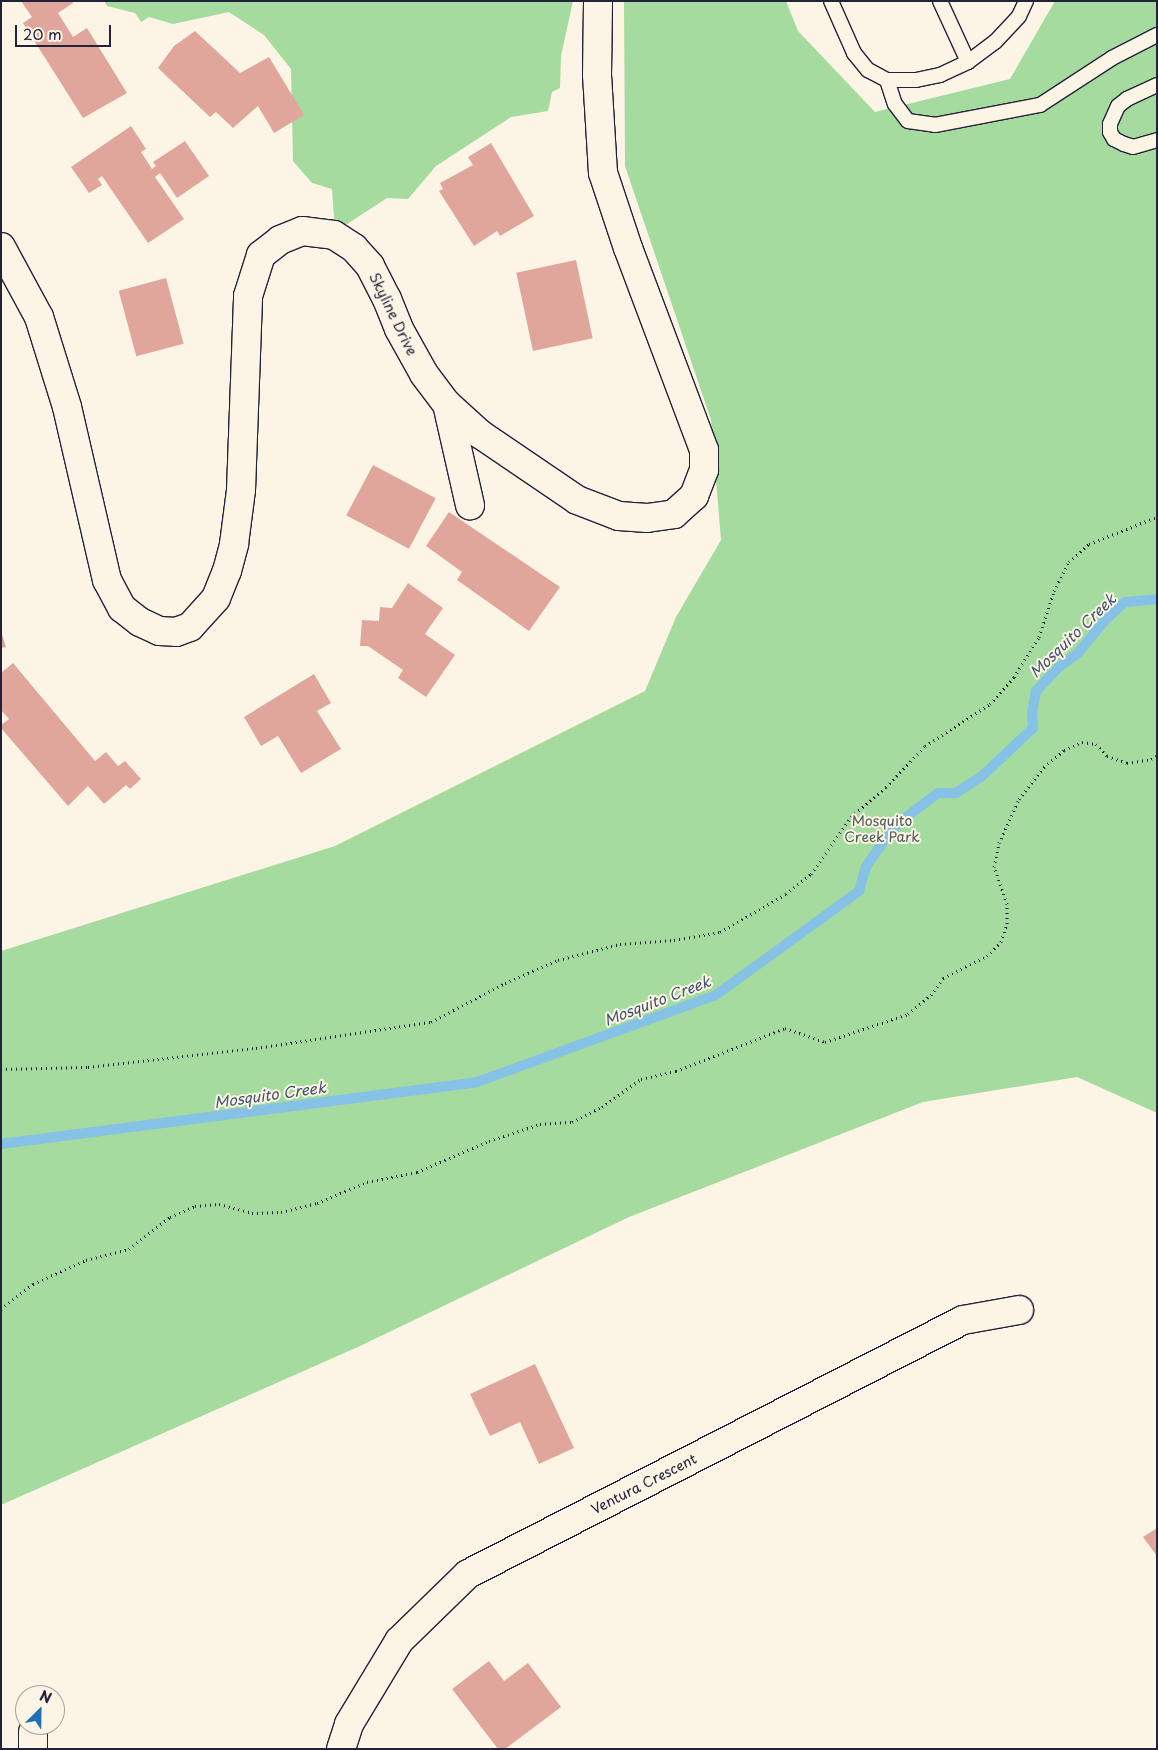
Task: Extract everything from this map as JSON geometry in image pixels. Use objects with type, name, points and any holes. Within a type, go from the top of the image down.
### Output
[{"type":"street","name":"Skyline Drive","points":[[1,247],[39,317],[67,407],[107,580],[122,608],[140,622],[159,630],[176,632],[190,627],[203,615],[216,598],[227,571],[234,544],[241,490],[248,296],[261,255],[280,240],[302,231],[334,235],[354,248],[370,266],[387,299],[399,329],[424,374],[447,404],[480,434],[577,500],[619,516],[648,518],[674,514],[694,496],[704,470],[704,450],[628,248],[603,173],[597,75],[598,1]]},
{"type":"street","points":[[447,404],[470,505]]},
{"type":"street","name":"Ventura Crescent","points":[[341,1749],[348,1724],[399,1641],[468,1574],[963,1320],[1019,1310]]},
{"type":"lane","points":[[831,1],[854,53],[868,70],[887,80],[916,80],[940,75],[968,62],[995,42],[1019,16],[1026,1]]},
{"type":"lane","points":[[940,1],[968,62]]},
{"type":"lane","points":[[887,80],[895,104],[908,121],[935,125],[1040,105],[1112,58],[1157,35]]},
{"type":"lane","points":[[1157,85],[1127,99],[1118,106],[1110,124],[1110,132],[1114,139],[1124,144],[1133,147],[1157,140]]},
{"type":"path","points":[[1,1069],[88,1068],[256,1048],[431,1022],[505,983],[558,960],[620,944],[674,940],[720,932],[786,894],[811,874],[851,817],[886,787],[925,746],[990,704],[1014,677],[1039,637],[1054,591],[1069,562],[1089,544],[1157,517]]},
{"type":"path","points":[[1,1309],[33,1284],[86,1260],[129,1249],[170,1217],[195,1206],[219,1204],[252,1213],[281,1212],[317,1203],[367,1182],[417,1172],[489,1141],[540,1124],[572,1122],[602,1107],[641,1079],[676,1070],[785,1028],[825,1042],[908,1014],[931,995],[943,978],[988,956],[1001,942],[1007,924],[1007,904],[994,867],[999,843],[1019,799],[1044,767],[1064,750],[1082,742],[1096,744],[1107,756],[1127,763],[1151,759],[1157,756]]},
{"type":"green space","points":[[104,1],[573,1],[561,56],[560,88],[552,92],[548,111],[511,117],[436,166],[408,199],[387,198],[335,232],[332,189],[312,183],[293,161],[291,69],[264,35],[229,12],[173,24],[149,17],[141,22],[135,13],[107,6]]},
{"type":"green space","name":"Mosquito Creek Park","points":[[624,1],[786,1],[798,31],[875,112],[1010,79],[1055,1],[1157,1],[1157,1113],[1077,1077],[923,1102],[629,1217],[360,1346],[1,1505],[1,951],[335,846],[645,691],[676,617],[721,540],[711,420],[625,166]]},
{"type":"building","points":[[21,1],[72,1],[73,3],[58,13],[73,37],[87,28],[127,93],[83,118],[23,23],[32,17]]},
{"type":"building","points":[[195,31],[240,73],[269,57],[304,115],[274,133],[258,106],[233,128],[216,112],[210,117],[158,68],[174,46]]},
{"type":"building","points":[[131,126],[146,149],[141,152],[152,169],[156,166],[153,162],[185,141],[209,176],[177,198],[160,173],[155,177],[184,219],[148,243],[102,176],[98,179],[102,185],[89,193],[71,167]]},
{"type":"building","points":[[491,143],[534,216],[500,236],[497,231],[474,246],[439,191],[443,189],[440,183],[473,165],[468,157]]},
{"type":"building","points":[[576,260],[593,338],[533,351],[516,273]]},
{"type":"building","points":[[166,278],[184,344],[136,356],[119,291]]},
{"type":"building","points":[[373,465],[436,498],[409,549],[346,515]]},
{"type":"building","points":[[449,512],[560,587],[529,631],[457,580],[462,572],[426,546]]},
{"type":"building","points":[[408,583],[443,608],[425,634],[455,655],[426,697],[398,678],[403,670],[368,646],[360,646],[362,620],[379,621],[380,607],[392,608]]},
{"type":"building","points":[[1,631],[6,647],[1,648]]},
{"type":"building","points":[[13,663],[95,761],[106,752],[118,766],[125,761],[141,779],[130,789],[126,785],[104,804],[88,786],[68,806],[1,728],[1,725],[9,719],[1,710],[1,673]]},
{"type":"building","points":[[314,674],[331,703],[317,711],[341,749],[301,773],[278,736],[261,746],[244,717]]},
{"type":"building","points":[[535,1364],[574,1448],[539,1464],[520,1422],[490,1436],[470,1394]]},
{"type":"building","points":[[1157,1528],[1157,1556],[1143,1537]]},
{"type":"building","points":[[489,1661],[504,1681],[528,1663],[561,1707],[505,1749],[498,1749],[452,1689]]},
{"type":"waterway","name":"Mosquito Creek","points":[[1,1144],[477,1082],[716,995],[859,891],[866,867],[882,843],[901,821],[938,793],[956,793],[981,777],[1033,728],[1032,713],[1036,691],[1059,667],[1078,653],[1106,619],[1125,602],[1157,599]]}]
